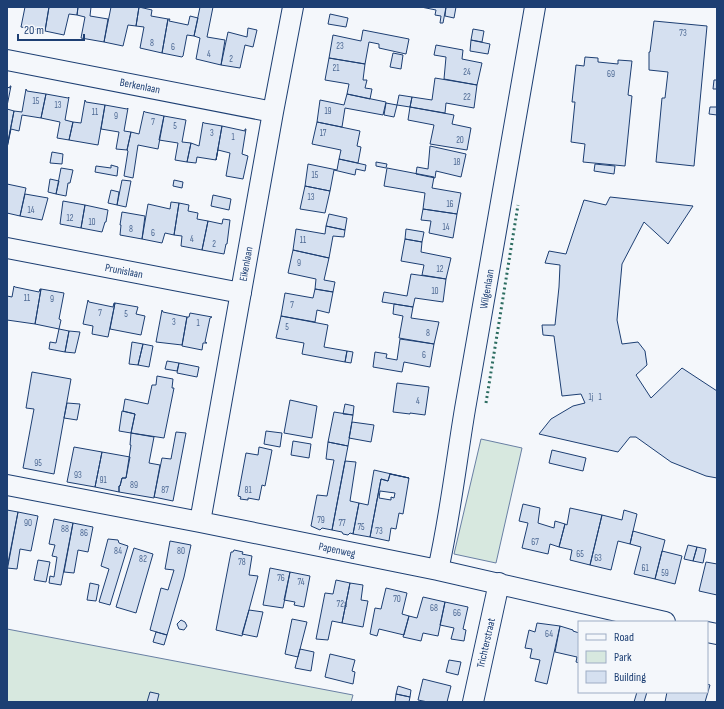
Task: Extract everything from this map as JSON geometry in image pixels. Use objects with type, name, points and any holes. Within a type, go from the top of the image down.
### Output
[{"type":"street","name":"Eikenlaan","points":[[200,522],[293,7]]},
{"type":"street","name":"Wilgenlaan","points":[[438,570],[446,536],[463,423],[535,7]]},
{"type":"street","name":"Berkenlaan","points":[[7,60],[273,112]]},
{"type":"street","name":"Prunislaan","points":[[7,248],[241,293]]},
{"type":"street","name":"Papenweg","points":[[7,485],[438,570],[661,621]]},
{"type":"street","name":"Trichterstraat","points":[[473,702],[499,583]]},
{"type":"green space","points":[[481,439],[522,448],[496,563],[454,554]]},
{"type":"green space","points":[[7,629],[353,695],[351,702],[7,702]]},
{"type":"building","points":[[25,7],[49,7],[45,31],[21,27]]},
{"type":"building","points":[[49,7],[78,7],[77,15],[69,14],[64,35],[45,31]]},
{"type":"building","points":[[78,7],[91,7],[90,16],[108,19],[104,42],[81,38],[85,17],[77,15]]},
{"type":"building","points":[[111,7],[139,7],[136,26],[128,25],[123,46],[104,42]]},
{"type":"building","points":[[139,7],[152,10],[151,16],[168,19],[162,53],[140,48],[144,27],[136,26]]},
{"type":"building","points":[[200,7],[213,7],[207,37],[225,40],[221,65],[196,59],[200,38],[194,36]]},
{"type":"building","points":[[421,7],[446,7],[443,23],[440,23],[441,16],[435,15],[436,10]]},
{"type":"building","points":[[446,7],[456,7],[454,18],[445,16]]},
{"type":"building","points":[[330,14],[348,18],[346,27],[328,24]]},
{"type":"building","points":[[190,16],[198,18],[194,36],[187,35],[183,56],[162,53],[168,19],[170,19],[169,21],[188,25]]},
{"type":"building","points":[[654,21],[707,26],[694,166],[656,162],[662,98],[665,98],[668,72],[649,70],[649,52]]},
{"type":"building","points":[[248,28],[257,30],[253,47],[245,45],[240,68],[221,65],[228,32],[247,37]]},
{"type":"building","points":[[473,29],[484,31],[482,42],[471,40]]},
{"type":"building","points":[[363,30],[409,39],[406,54],[379,48],[379,44],[369,42],[365,64],[329,58],[333,35],[361,41]]},
{"type":"building","points":[[471,40],[490,44],[488,54],[470,51]]},
{"type":"building","points":[[436,45],[463,50],[462,59],[482,63],[477,85],[444,79],[446,57],[434,55]]},
{"type":"building","points":[[393,53],[403,55],[401,69],[390,67]]},
{"type":"building","points":[[585,57],[598,58],[598,62],[618,64],[618,60],[632,61],[628,95],[632,96],[625,166],[583,162],[585,144],[571,142],[575,102],[572,102],[576,65],[584,66]]},
{"type":"building","points":[[329,58],[365,64],[363,80],[367,80],[365,88],[372,89],[370,99],[347,94],[349,84],[325,80]]},
{"type":"building","points":[[435,78],[477,85],[474,108],[446,103],[445,113],[410,107],[412,97],[432,100]]},
{"type":"building","points":[[714,80],[717,80],[717,89],[713,89]]},
{"type":"building","points":[[11,86],[7,106],[7,87],[10,88]]},
{"type":"building","points":[[26,89],[27,91],[46,94],[41,118],[22,115],[19,131],[11,129],[7,148],[14,111],[22,112]]},
{"type":"building","points":[[46,94],[69,97],[65,120],[73,122],[69,140],[57,138],[60,122],[41,118]]},
{"type":"building","points":[[347,94],[386,102],[383,115],[345,108],[342,127],[317,122],[320,100],[344,105]]},
{"type":"building","points":[[399,95],[412,97],[410,107],[397,105]]},
{"type":"building","points":[[85,100],[86,102],[105,105],[98,145],[69,140],[73,122],[81,123]]},
{"type":"building","points":[[386,103],[397,105],[394,117],[384,115]]},
{"type":"building","points":[[105,105],[128,108],[124,131],[131,132],[127,150],[116,149],[119,132],[101,129]]},
{"type":"building","points":[[410,107],[454,115],[452,124],[471,128],[467,150],[430,144],[434,125],[408,120]]},
{"type":"building","points":[[710,107],[717,107],[717,115],[709,114]]},
{"type":"building","points":[[7,109],[14,111],[7,146]]},
{"type":"building","points":[[144,111],[164,116],[158,149],[138,145],[133,178],[124,176],[131,132],[139,134]]},
{"type":"building","points":[[164,116],[186,120],[182,142],[191,143],[187,162],[175,160],[178,143],[159,140]]},
{"type":"building","points":[[203,122],[222,126],[216,160],[197,157],[196,163],[187,162],[191,143],[199,146]]},
{"type":"building","points":[[317,122],[360,131],[357,146],[361,147],[358,163],[339,159],[341,150],[312,144]]},
{"type":"building","points":[[222,126],[245,131],[246,129],[242,154],[248,156],[243,179],[226,176],[230,153],[218,150],[216,160]]},
{"type":"building","points":[[430,146],[466,154],[461,177],[436,171],[435,178],[416,174],[417,167],[428,169]]},
{"type":"building","points":[[52,152],[63,154],[62,164],[50,163]]},
{"type":"building","points":[[339,159],[366,165],[365,171],[356,169],[355,175],[334,170],[330,191],[305,186],[308,164],[337,170]]},
{"type":"building","points":[[376,162],[387,164],[386,168],[376,166]]},
{"type":"building","points":[[595,164],[615,166],[614,174],[594,171]]},
{"type":"building","points":[[111,165],[118,167],[117,176],[95,172],[96,166],[111,168]]},
{"type":"building","points":[[61,168],[73,170],[70,183],[68,183],[66,196],[56,194]]},
{"type":"building","points":[[387,168],[434,177],[432,188],[461,193],[457,214],[423,209],[425,193],[384,186]]},
{"type":"building","points":[[50,179],[59,181],[56,194],[48,192]]},
{"type":"building","points":[[122,180],[131,181],[126,207],[117,205]]},
{"type":"building","points":[[174,180],[183,182],[182,188],[173,186]]},
{"type":"building","points":[[7,184],[26,188],[20,216],[7,213]]},
{"type":"building","points":[[305,186],[330,191],[325,213],[300,209]]},
{"type":"building","points":[[111,190],[119,192],[117,205],[108,203]]},
{"type":"building","points":[[25,194],[48,198],[42,220],[20,216]]},
{"type":"building","points":[[213,195],[231,199],[229,210],[211,206]]},
{"type":"building","points":[[610,197],[693,206],[668,244],[644,222],[622,264],[617,320],[622,344],[638,342],[645,351],[647,365],[636,375],[651,398],[682,368],[717,391],[717,478],[706,476],[671,462],[636,437],[630,437],[618,452],[539,434],[551,419],[573,406],[585,403],[581,394],[562,396],[554,336],[543,335],[542,325],[555,325],[560,265],[545,263],[549,251],[566,254],[584,200],[606,205]]},
{"type":"building","points":[[63,201],[85,205],[81,228],[60,224]]},
{"type":"building","points":[[171,202],[179,203],[174,235],[165,233],[162,243],[142,239],[148,204],[170,209]]},
{"type":"building","points":[[179,203],[189,205],[188,211],[198,213],[197,219],[208,221],[202,250],[181,246],[182,236],[174,235]]},
{"type":"building","points":[[85,205],[108,210],[106,222],[102,232],[81,228]]},
{"type":"building","points":[[423,209],[457,214],[453,238],[429,233],[431,221],[421,220]]},
{"type":"building","points":[[122,212],[145,216],[142,239],[120,235]]},
{"type":"building","points":[[329,214],[347,218],[345,230],[326,226]]},
{"type":"building","points":[[223,219],[230,220],[227,244],[224,254],[202,250],[208,221],[222,224]]},
{"type":"building","points":[[326,226],[345,230],[344,237],[333,236],[329,258],[293,250],[296,229],[325,234]]},
{"type":"building","points":[[406,229],[424,232],[422,242],[405,239]]},
{"type":"building","points":[[405,239],[422,242],[421,252],[451,258],[446,279],[422,275],[424,265],[401,261]]},
{"type":"building","points":[[293,250],[329,258],[324,280],[335,282],[333,292],[315,289],[316,279],[288,273]]},
{"type":"building","points":[[411,274],[446,279],[443,302],[415,298],[413,307],[382,302],[384,292],[407,296]]},
{"type":"building","points":[[14,286],[39,292],[41,289],[35,324],[7,320],[7,296],[12,297]]},
{"type":"building","points":[[41,289],[64,293],[59,319],[61,320],[59,329],[35,324]]},
{"type":"building","points":[[315,289],[333,292],[329,313],[317,310],[315,322],[281,316],[285,293],[313,298]]},
{"type":"building","points":[[88,300],[89,302],[113,307],[115,303],[108,337],[92,334],[93,326],[83,324]]},
{"type":"building","points":[[115,303],[138,307],[136,314],[145,316],[141,335],[110,329]]},
{"type":"building","points":[[394,304],[413,307],[411,318],[439,322],[434,344],[399,338],[403,316],[393,314]]},
{"type":"building","points":[[162,310],[163,312],[187,317],[182,345],[156,342]]},
{"type":"building","points":[[190,313],[212,317],[210,318],[205,342],[207,343],[203,343],[202,350],[182,346],[187,317],[189,317]]},
{"type":"building","points":[[281,316],[328,325],[324,347],[347,351],[345,362],[302,354],[304,343],[276,338]]},
{"type":"building","points":[[59,329],[69,331],[65,352],[49,349],[50,342],[56,343]]},
{"type":"building","points":[[69,331],[80,332],[75,353],[65,352]]},
{"type":"building","points":[[400,339],[434,344],[430,367],[404,362],[402,372],[373,367],[375,352],[387,354],[386,358],[397,360]]},
{"type":"building","points":[[132,342],[143,344],[138,365],[129,364]]},
{"type":"building","points":[[143,344],[153,346],[149,367],[138,365]]},
{"type":"building","points":[[347,351],[353,352],[351,363],[345,362]]},
{"type":"building","points":[[167,361],[179,363],[177,371],[165,369]]},
{"type":"building","points":[[179,363],[199,367],[197,377],[177,373]]},
{"type":"building","points":[[32,372],[71,379],[54,474],[23,468],[34,409],[26,408]]},
{"type":"building","points":[[157,376],[173,379],[172,388],[174,388],[164,438],[131,433],[135,414],[123,411],[125,399],[148,404],[152,385],[156,385]]},
{"type":"building","points":[[397,383],[429,387],[425,415],[393,412]]},
{"type":"building","points":[[290,400],[317,406],[312,438],[284,433]]},
{"type":"building","points":[[67,403],[80,404],[77,420],[64,418]]},
{"type":"building","points":[[345,404],[354,406],[353,415],[343,414]]},
{"type":"building","points":[[122,411],[135,414],[131,433],[119,431]]},
{"type":"building","points":[[334,412],[353,415],[348,446],[328,442]]},
{"type":"building","points":[[352,422],[374,425],[371,442],[349,438]]},
{"type":"building","points":[[266,431],[282,433],[280,447],[264,444]]},
{"type":"building","points":[[176,432],[186,433],[173,501],[154,497],[162,458],[171,459]]},
{"type":"building","points":[[131,433],[154,437],[149,463],[160,465],[154,498],[119,492],[119,486],[122,478],[126,478],[131,445]]},
{"type":"building","points":[[293,441],[311,444],[309,458],[291,455]]},
{"type":"building","points":[[328,442],[348,446],[332,530],[322,528],[320,530],[311,526],[317,495],[327,496],[334,460],[326,459]]},
{"type":"building","points":[[74,447],[102,452],[95,487],[67,482]]},
{"type":"building","points":[[259,447],[272,450],[265,486],[262,485],[259,500],[248,498],[248,500],[240,499],[241,497],[238,496],[246,453],[258,455]]},
{"type":"building","points":[[552,450],[586,458],[583,471],[549,463]]},
{"type":"building","points":[[102,452],[130,457],[126,478],[122,478],[119,486],[119,492],[95,487]]},
{"type":"building","points":[[345,461],[356,462],[350,501],[359,503],[353,534],[350,533],[348,535],[332,530]]},
{"type":"building","points":[[374,470],[409,478],[390,474],[388,481],[381,479],[370,537],[353,534],[359,503],[368,505]]},
{"type":"building","points":[[390,474],[409,478],[403,514],[399,513],[396,529],[391,528],[389,541],[370,537],[381,479],[388,481]],"holes":[[[380,491],[395,493],[394,498],[391,497],[391,500],[379,498]]]},
{"type":"building","points":[[523,504],[540,508],[538,523],[554,528],[555,521],[565,524],[559,547],[550,544],[548,554],[522,548],[528,523],[519,521]]},
{"type":"building","points":[[570,508],[602,515],[590,565],[570,560],[572,550],[559,547],[565,524],[567,525]]},
{"type":"building","points":[[7,510],[18,512],[7,571]]},
{"type":"building","points":[[624,510],[637,514],[630,544],[618,541],[611,570],[590,565],[602,515],[622,520]]},
{"type":"building","points":[[18,512],[38,516],[31,551],[20,549],[17,569],[7,568]]},
{"type":"building","points":[[54,519],[73,523],[61,585],[49,583],[50,576],[54,577],[57,557],[52,556],[55,545],[49,544]]},
{"type":"building","points":[[73,523],[93,527],[88,552],[78,550],[74,573],[64,572]]},
{"type":"building","points":[[633,531],[665,540],[655,579],[634,574],[641,547],[630,544]]},
{"type":"building","points":[[108,539],[118,540],[119,543],[128,546],[110,605],[99,602],[109,569],[101,566]]},
{"type":"building","points":[[170,541],[191,545],[184,577],[167,635],[150,630],[161,588],[168,590],[174,570],[165,569]]},
{"type":"building","points":[[688,545],[697,547],[693,561],[684,559]]},
{"type":"building","points":[[697,547],[706,549],[703,563],[693,561]]},
{"type":"building","points":[[134,548],[153,554],[136,613],[116,607]]},
{"type":"building","points":[[234,550],[243,552],[242,554],[252,556],[249,575],[258,576],[242,636],[216,630],[231,552]]},
{"type":"building","points":[[662,551],[682,556],[675,584],[655,579]]},
{"type":"building","points":[[38,560],[50,562],[46,582],[34,580]]},
{"type":"building","points":[[706,562],[717,564],[717,595],[699,591]]},
{"type":"building","points":[[270,568],[290,572],[283,608],[263,605]]},
{"type":"building","points":[[290,572],[310,576],[304,607],[294,605],[295,602],[284,600]]},
{"type":"building","points":[[336,580],[350,583],[342,623],[332,621],[328,640],[316,639],[325,593],[333,594]]},
{"type":"building","points":[[90,583],[99,585],[96,601],[87,600]]},
{"type":"building","points":[[350,583],[363,585],[361,600],[368,601],[363,627],[342,623]]},
{"type":"building","points":[[386,588],[407,593],[402,614],[409,616],[404,635],[379,629],[377,636],[370,634],[375,608],[381,609]]},
{"type":"building","points":[[423,597],[445,602],[438,636],[423,633],[421,641],[403,637],[409,616],[417,618]]},
{"type":"building","points":[[445,602],[468,607],[463,629],[466,630],[464,641],[451,639],[454,628],[440,625]]},
{"type":"building","points":[[249,610],[263,612],[257,637],[242,634]]},
{"type":"building","points":[[292,619],[307,622],[298,657],[285,654]]},
{"type":"building","points":[[181,620],[185,622],[187,626],[184,630],[179,629],[177,624]]},
{"type":"building","points":[[537,623],[560,626],[547,684],[535,681],[540,660],[530,658],[532,649],[525,648],[529,630],[535,632]]},
{"type":"building","points":[[560,626],[578,633],[578,663],[576,662],[577,657],[555,652]]},
{"type":"building","points":[[156,632],[167,635],[164,645],[153,642]]},
{"type":"building","points":[[300,649],[314,652],[311,671],[295,668]]},
{"type":"building","points":[[330,654],[355,660],[352,671],[355,672],[353,684],[325,677]]},
{"type":"building","points":[[449,660],[461,662],[458,675],[446,672]]},
{"type":"building","points":[[423,679],[451,686],[447,702],[428,702],[418,700]]},
{"type":"building","points":[[398,686],[411,690],[410,697],[396,694]]},
{"type":"building","points":[[150,692],[159,694],[157,702],[147,702]]},
{"type":"building","points":[[637,693],[647,693],[644,702],[634,702]]},
{"type":"building","points":[[667,693],[708,693],[705,702],[665,702]]},
{"type":"building","points":[[396,694],[410,697],[409,702],[395,702]]},
{"type":"hedge","points":[[486,403],[518,205]]}]
